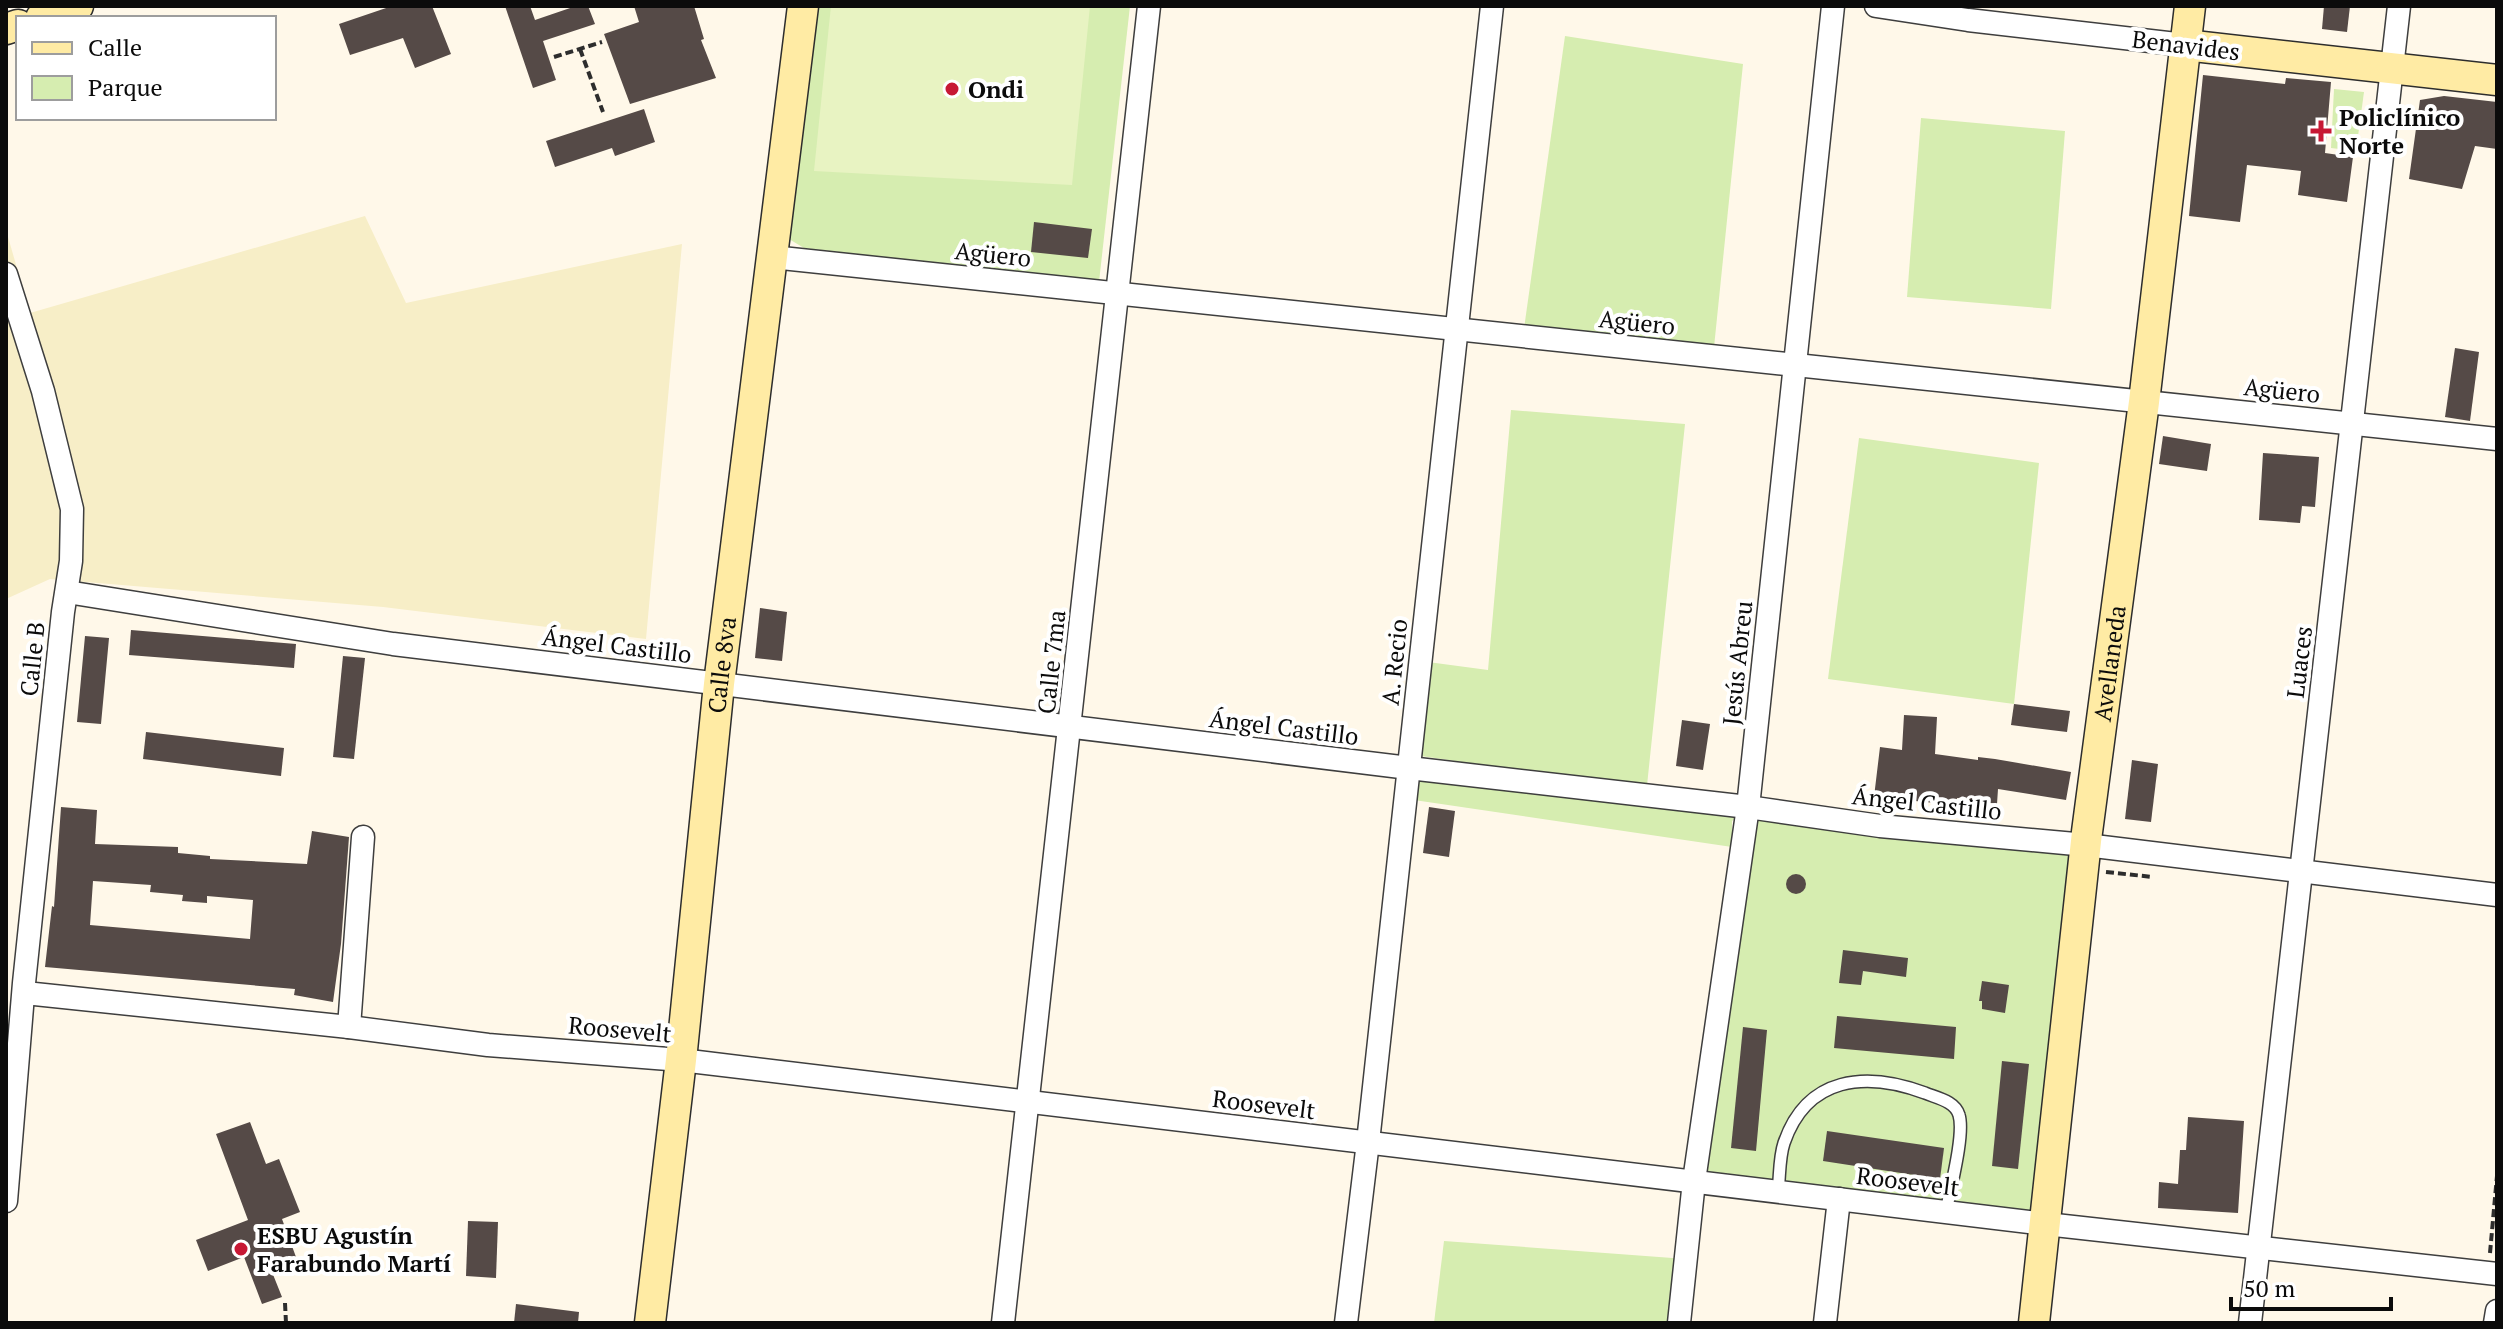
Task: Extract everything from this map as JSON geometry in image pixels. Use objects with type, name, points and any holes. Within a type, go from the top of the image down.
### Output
[{"type":"street","points":[[45,16],[78,6]]},
{"type":"street","name":"Calle 8va","points":[[650,1323],[681,1060],[719,684],[803,6]]},
{"type":"street","name":"Calle 7ma","points":[[1003,1323],[1149,6]]},
{"type":"street","name":"A. Recio","points":[[1346,1323],[1492,6]]},
{"type":"street","name":"Jesús Abreu","points":[[1679,1323],[1694,1181],[1748,807],[1833,6]]},
{"type":"street","name":"Benavides","points":[[1876,6],[1968,20],[2497,80]]},
{"type":"street","name":"Avellaneda","points":[[2034,1323],[2086,845],[2144,402],[2190,6]]},
{"type":"street","name":"Luaces","points":[[2250,1323],[2399,6]]},
{"type":"street","name":"Agüero","points":[[772,257],[2497,439]]},
{"type":"street","name":"Calle B","points":[[6,274],[43,391],[72,509],[71,561],[18,986],[6,1201]]},
{"type":"street","name":"Ángel Castillo","points":[[67,592],[393,644],[1748,807],[1880,826],[2086,845],[2497,895]]},
{"type":"street","points":[[349,1027],[363,837]]},
{"type":"street","name":"Roosevelt","points":[[18,986],[488,1045],[681,1060],[2046,1224],[2492,1274]]},
{"type":"street","points":[[1825,1323],[1839,1199]]},
{"type":"street","points":[[2495,1323],[2497,1311]]},
{"type":"lane","points":[[1778,1191],[1783,1146],[1795,1118],[1814,1098],[1832,1086],[1864,1081],[1903,1085],[1948,1102],[1959,1113],[1960,1133],[1946,1212]]},
{"type":"path","points":[[554,57],[602,42]]},
{"type":"path","points":[[580,49],[603,112]]},
{"type":"path","points":[[2492,1274],[2497,1176]]},
{"type":"path","points":[[285,1303],[286,1323]]},
{"type":"shaded area","points":[[365,216],[406,303],[682,244],[646,639],[383,607],[50,579],[6,599],[6,230],[30,313]]},
{"type":"green space","points":[[807,6],[1130,6],[1099,282],[804,248],[789,239],[786,196]]},
{"type":"green space","name":"Ondi","points":[[831,6],[1090,6],[1072,185],[814,171]]},
{"type":"green space","points":[[1565,36],[1743,64],[1713,357],[1523,336]]},
{"type":"green space","points":[[2334,89],[2364,92],[2356,151],[2331,148]]},
{"type":"green space","points":[[1921,118],[2065,131],[2051,309],[1907,297]]},
{"type":"green space","points":[[1511,410],[1685,424],[1646,795],[2086,845],[2046,1224],[1694,1181],[1747,808],[1732,821],[1732,847],[1414,800],[1417,781],[1428,779],[1476,784],[1476,764],[1421,756],[1428,662],[1488,670]]},
{"type":"green space","points":[[1859,438],[2039,463],[2014,704],[1828,679]]},
{"type":"green space","points":[[1444,1241],[1686,1259],[1679,1323],[1434,1323]]},
{"type":"building","points":[[392,6],[432,6],[451,54],[415,68],[403,38],[350,55],[339,24]]},
{"type":"building","points":[[505,6],[530,6],[535,20],[576,6],[588,6],[595,24],[543,41],[556,80],[533,88]]},
{"type":"building","points":[[634,6],[694,6],[704,39],[701,40],[716,78],[630,104],[604,34],[639,22]]},
{"type":"building","points":[[2324,6],[2350,6],[2347,32],[2322,29]]},
{"type":"building","points":[[2203,75],[2285,84],[2286,78],[2331,82],[2325,153],[2353,157],[2347,202],[2298,195],[2301,171],[2247,165],[2240,222],[2189,216]]},
{"type":"building","points":[[2444,96],[2497,102],[2497,149],[2475,146],[2462,189],[2409,179],[2420,100]]},
{"type":"building","points":[[644,109],[655,142],[615,156],[612,148],[555,167],[546,141]]},
{"type":"building","points":[[1034,222],[1092,229],[1088,258],[1031,252]]},
{"type":"building","points":[[2455,348],[2479,352],[2470,421],[2445,417]]},
{"type":"building","points":[[2163,436],[2211,444],[2207,471],[2159,464]]},
{"type":"building","points":[[2263,453],[2319,457],[2315,507],[2302,506],[2300,523],[2259,520]]},
{"type":"building","points":[[760,608],[787,612],[782,661],[755,658]]},
{"type":"building","points":[[131,630],[296,644],[294,668],[129,655]]},
{"type":"building","points":[[85,636],[109,638],[101,724],[77,722]]},
{"type":"building","points":[[343,656],[365,658],[354,759],[333,757]]},
{"type":"building","points":[[2014,704],[2070,711],[2067,732],[2011,725]]},
{"type":"building","points":[[1904,715],[1937,717],[1935,754],[1978,760],[1978,757],[1995,759],[2071,772],[2066,800],[1998,789],[1997,804],[1957,798],[1956,805],[1874,797],[1880,747],[1902,750]]},
{"type":"building","points":[[1682,720],[1710,724],[1703,770],[1676,766]]},
{"type":"building","points":[[146,732],[284,748],[281,776],[143,759]]},
{"type":"building","points":[[2132,760],[2158,764],[2151,822],[2125,819]]},
{"type":"building","points":[[61,807],[97,810],[95,844],[178,847],[178,853],[210,856],[210,859],[307,864],[312,831],[349,837],[333,1002],[294,995],[295,989],[45,967],[54,907]],"holes":[[[93,881],[151,885],[150,892],[183,895],[182,901],[207,903],[207,896],[253,900],[250,939],[90,925]]]},
{"type":"building","points":[[1429,807],[1455,811],[1449,857],[1423,853]]},
{"type":"building","points":[[1796,874],[1803,877],[1806,884],[1803,891],[1796,894],[1789,891],[1786,884],[1789,877]]},
{"type":"building","points":[[1843,950],[1908,958],[1906,977],[1863,971],[1861,985],[1839,983]]},
{"type":"building","points":[[1982,981],[2009,985],[2005,1013],[1982,1009],[1982,1001],[1979,1001]]},
{"type":"building","points":[[1837,1016],[1956,1027],[1954,1059],[1834,1048]]},
{"type":"building","points":[[1743,1027],[1767,1030],[1756,1151],[1731,1148]]},
{"type":"building","points":[[2002,1061],[2029,1064],[2018,1169],[1992,1166]]},
{"type":"building","points":[[2188,1117],[2244,1121],[2238,1213],[2158,1208],[2159,1182],[2178,1184],[2180,1150],[2186,1150]]},
{"type":"building","points":[[250,1122],[266,1164],[279,1159],[300,1212],[282,1219],[296,1257],[270,1267],[282,1297],[262,1304],[244,1257],[208,1271],[196,1240],[248,1220],[216,1134]]},
{"type":"building","points":[[1827,1131],[1944,1148],[1940,1179],[1823,1161]]},
{"type":"building","points":[[468,1221],[498,1222],[496,1278],[466,1276]]},
{"type":"building","points":[[516,1304],[579,1312],[578,1323],[514,1323]]},
{"type":"place","name":"Ondi","points":[[952,89]]},
{"type":"place","name":"Policlínico Norte","points":[[2321,131]]},
{"type":"place","name":"ESBU Agustín Farabundo Martí","points":[[241,1249]]}]
